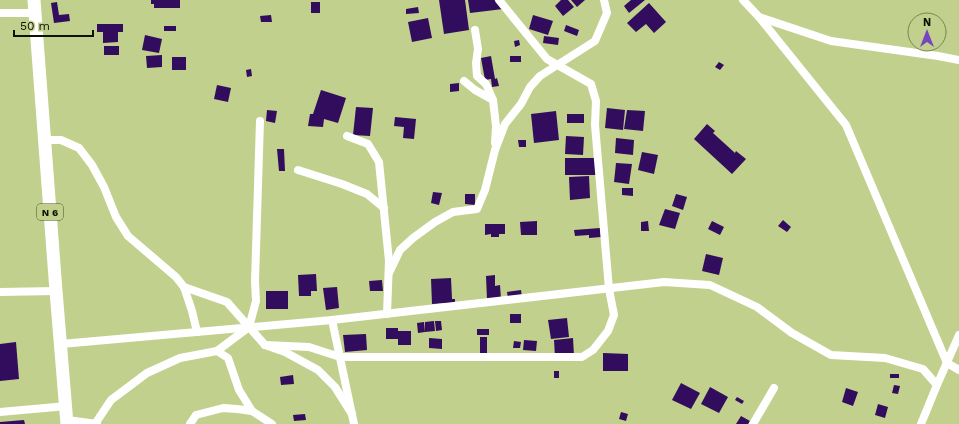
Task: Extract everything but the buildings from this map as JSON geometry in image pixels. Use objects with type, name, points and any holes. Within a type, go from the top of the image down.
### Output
[{"type":"main road","name":"N 6","points":[[34,0],[56,291],[67,406],[67,422]]},
{"type":"street","points":[[265,345],[309,347],[340,357],[582,357],[593,350],[608,331],[614,315],[609,289],[595,125],[596,101],[591,84],[547,59],[499,0]]},
{"type":"street","points":[[389,273],[400,250],[413,238],[435,222],[453,212],[477,209],[485,190],[495,150],[505,124],[521,104],[530,87],[540,76],[595,41],[607,13],[604,0]]},
{"type":"street","points":[[743,0],[759,17],[846,125],[947,363],[959,370]]},
{"type":"street","points":[[0,13],[35,13]]},
{"type":"street","points":[[759,17],[831,41],[959,60]]},
{"type":"street","points":[[475,30],[478,49],[476,63],[477,76],[486,84],[493,100],[493,112],[496,126],[495,150]]},
{"type":"street","points":[[464,81],[475,90],[493,100]]},
{"type":"street","points":[[67,422],[96,424],[111,400],[147,373],[180,358],[217,351],[249,328],[256,301],[256,220],[260,121]]},
{"type":"street","points":[[347,136],[368,144],[379,162],[389,261],[388,314]]},
{"type":"street","points":[[45,140],[61,140],[79,148],[92,164],[104,187],[116,217],[128,236],[176,277],[184,287],[197,332]]},
{"type":"street","points":[[298,170],[342,184],[367,194],[384,208]]},
{"type":"street","points":[[61,344],[332,320],[664,282],[710,285],[757,307],[792,333],[831,355],[885,358],[923,369],[937,385]]},
{"type":"street","points":[[184,287],[227,302],[265,345],[285,352],[318,370],[335,387],[352,414]]},
{"type":"street","points":[[0,292],[56,291]]},
{"type":"street","points":[[332,320],[354,424]]},
{"type":"street","points":[[921,424],[959,335]]},
{"type":"street","points":[[217,351],[228,358],[239,390],[252,411],[272,424]]},
{"type":"street","points":[[753,424],[774,388]]},
{"type":"street","points":[[0,412],[67,406]]},
{"type":"street","points":[[190,424],[196,415],[211,410],[223,408],[252,411]]}]
